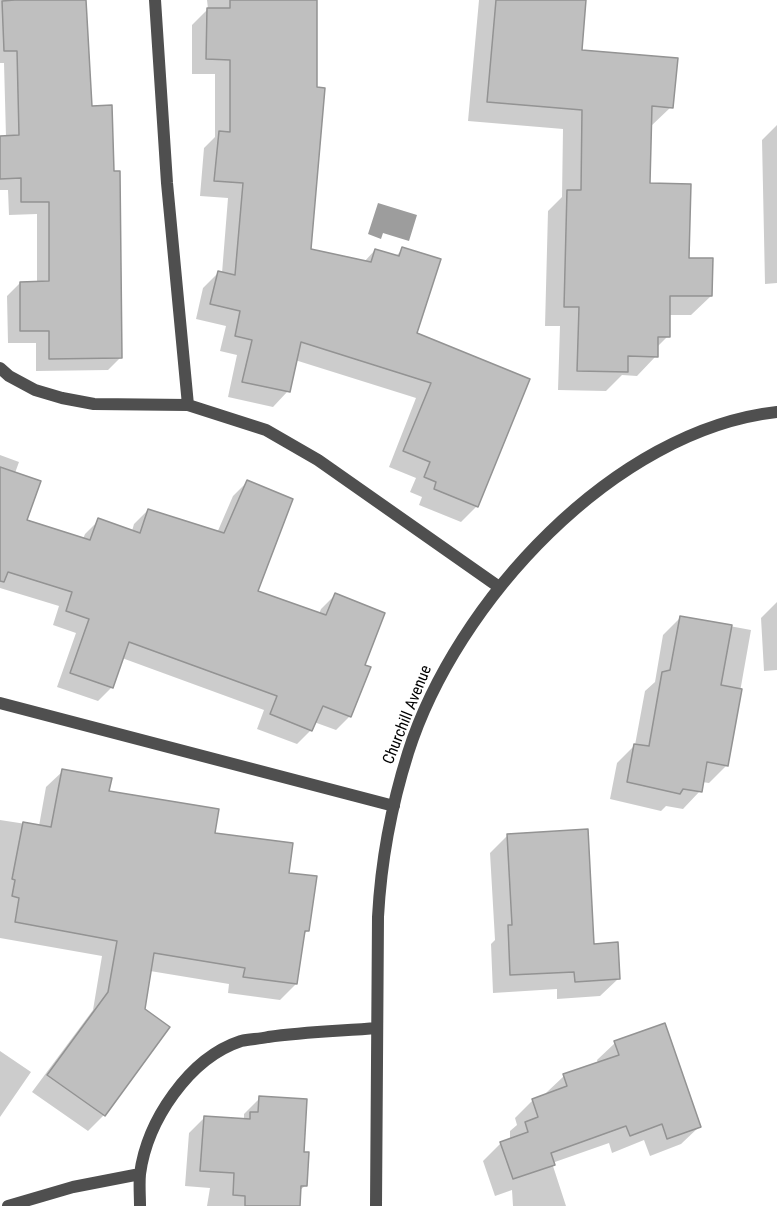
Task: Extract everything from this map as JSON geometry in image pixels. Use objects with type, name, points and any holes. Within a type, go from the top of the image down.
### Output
[{"type":"street","points":[[155,0],[167,183],[188,405]]},
{"type":"street","points":[[0,368],[9,376],[35,390],[62,398],[94,404],[188,405],[266,430],[318,460],[499,587]]},
{"type":"street","name":"Churchill Avenue","points":[[376,1206],[380,874],[408,752],[427,704],[447,664],[499,587],[544,538],[580,504],[612,479],[639,461],[714,427],[755,414],[777,412]]},
{"type":"street","points":[[0,703],[394,807]]},
{"type":"street","points":[[140,1206],[140,1174],[149,1138],[166,1105],[184,1080],[211,1057],[241,1041],[284,1035],[377,1028]]},
{"type":"street","points":[[8,1206],[73,1187],[140,1174]]},
{"type":"shaded area","points":[[378,203],[417,215],[409,241],[383,233],[381,239],[368,234]]},
{"type":"building","points":[[86,0],[92,106],[112,105],[114,171],[120,171],[122,358],[49,359],[49,331],[20,331],[20,282],[49,281],[49,202],[21,202],[21,178],[0,179],[0,136],[19,135],[17,51],[4,51],[2,1]]},
{"type":"building","points":[[230,0],[317,0],[317,87],[325,88],[311,249],[371,262],[375,249],[399,256],[402,247],[441,259],[417,333],[530,379],[478,507],[434,489],[436,482],[424,477],[430,462],[403,451],[431,383],[301,342],[290,392],[242,382],[252,340],[235,336],[240,311],[210,304],[218,271],[235,275],[243,183],[214,181],[219,131],[230,132],[230,60],[206,59],[207,8],[230,8]]},
{"type":"building","points":[[496,0],[586,0],[582,50],[678,58],[673,108],[652,106],[650,183],[691,184],[689,258],[713,258],[712,296],[670,296],[670,337],[658,337],[658,357],[628,356],[628,372],[577,371],[579,307],[564,307],[567,190],[581,190],[582,110],[487,102]]},
{"type":"building","points":[[0,467],[41,481],[27,520],[90,540],[98,518],[140,533],[148,509],[224,533],[247,480],[293,499],[258,591],[326,615],[335,593],[385,613],[365,665],[371,667],[351,717],[323,706],[312,731],[270,714],[277,696],[129,642],[113,688],[70,673],[89,619],[66,611],[72,592],[8,572],[4,582],[0,581]]},
{"type":"building","points":[[680,616],[732,625],[721,685],[742,689],[728,766],[707,762],[702,792],[683,789],[680,794],[627,782],[634,744],[649,746],[662,672],[670,670]]},
{"type":"building","points":[[62,769],[112,778],[109,791],[219,809],[215,833],[293,843],[289,873],[317,876],[309,931],[305,931],[297,984],[243,977],[245,968],[154,953],[145,1009],[170,1027],[105,1116],[47,1075],[108,992],[117,941],[15,922],[19,898],[12,896],[15,880],[12,879],[23,822],[51,827]]},
{"type":"building","points":[[588,829],[594,944],[618,942],[620,979],[575,982],[574,972],[510,975],[508,925],[512,925],[507,834]]},
{"type":"building","points":[[665,1023],[701,1127],[667,1139],[662,1124],[630,1136],[626,1126],[551,1153],[555,1165],[513,1179],[500,1142],[528,1132],[525,1122],[538,1117],[532,1099],[567,1086],[563,1074],[619,1055],[614,1041]]},
{"type":"building","points":[[259,1096],[307,1099],[304,1152],[309,1152],[307,1186],[301,1186],[300,1206],[245,1206],[245,1196],[233,1195],[234,1173],[200,1171],[204,1116],[250,1119],[250,1112],[258,1112]]}]
